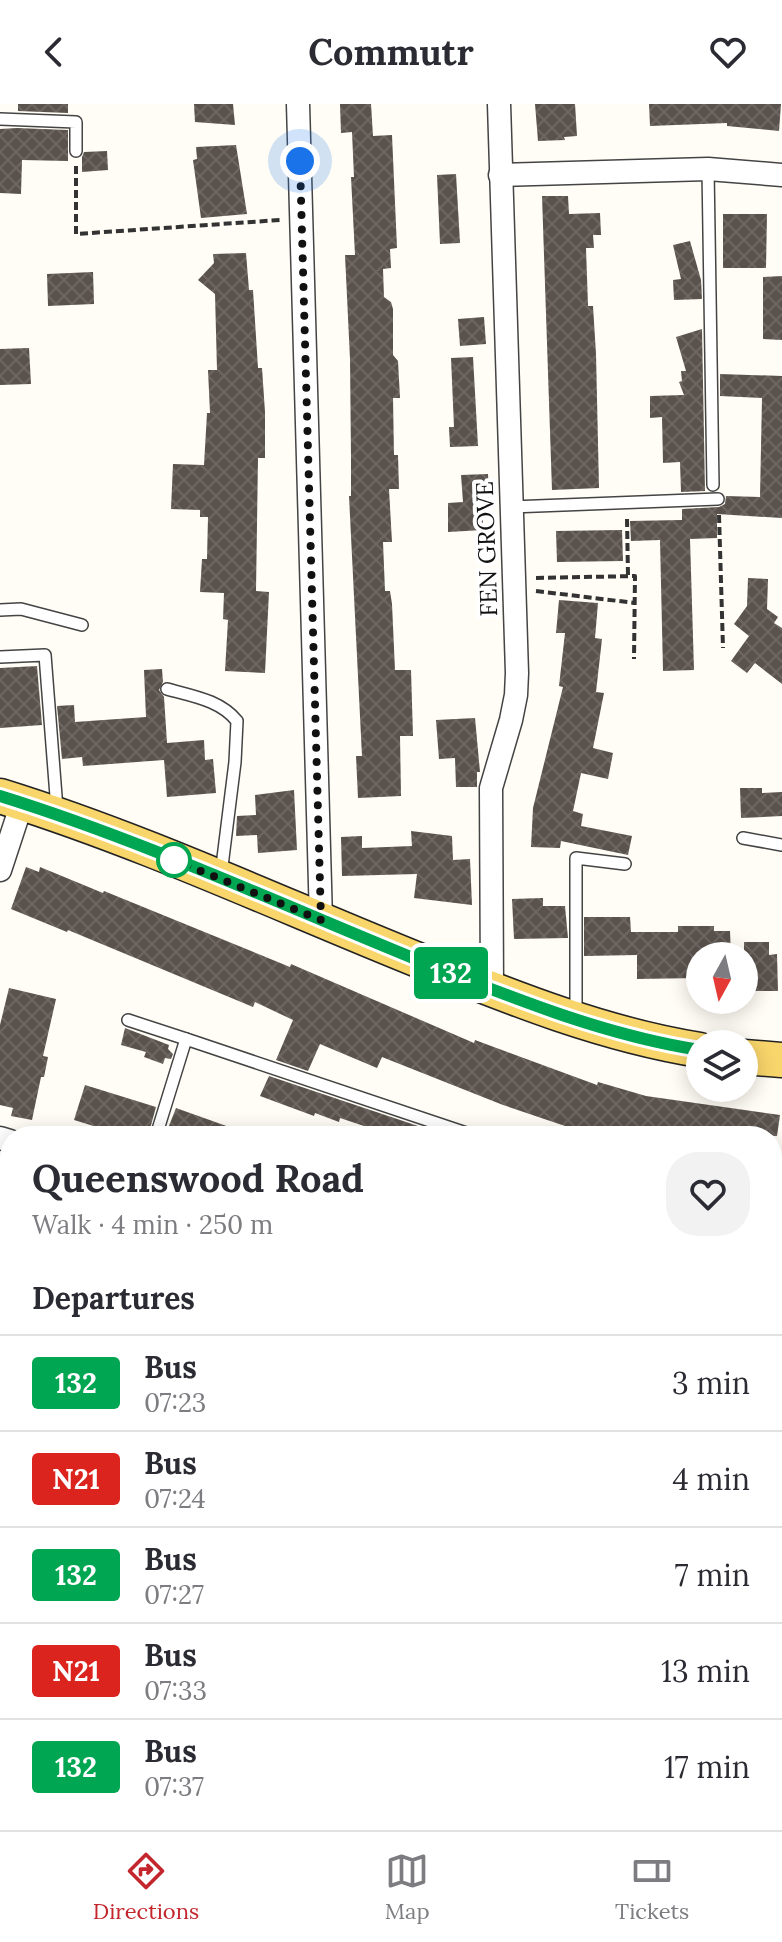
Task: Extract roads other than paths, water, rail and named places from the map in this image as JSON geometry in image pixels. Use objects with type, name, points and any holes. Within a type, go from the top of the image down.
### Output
[{"type":"main road","points":[[11,800],[220,879],[492,990],[576,1019],[686,1046]]},
{"type":"main road","points":[[758,1058],[782,1060]]},
{"type":"street","points":[[298,104],[321,920]]},
{"type":"street","name":"FEN GROVE","points":[[492,990],[490,799],[495,768],[516,695],[499,104]]},
{"type":"street","points":[[500,175],[708,169],[782,175]]},
{"type":"street","points":[[0,870],[11,800]]},
{"type":"lane","points":[[0,119],[76,122],[76,151]]},
{"type":"lane","points":[[708,169],[713,485]]},
{"type":"lane","points":[[511,507],[718,499]]},
{"type":"lane","points":[[0,610],[21,609],[82,625]]},
{"type":"lane","points":[[0,657],[45,655],[57,816]]},
{"type":"lane","points":[[167,689],[213,702],[228,710],[237,721],[220,879]]},
{"type":"lane","points":[[743,838],[782,845]]},
{"type":"lane","points":[[576,1019],[576,858],[625,864]]},
{"type":"lane","points":[[128,1020],[445,1126]]},
{"type":"lane","points":[[159,1126],[186,1039]]}]
